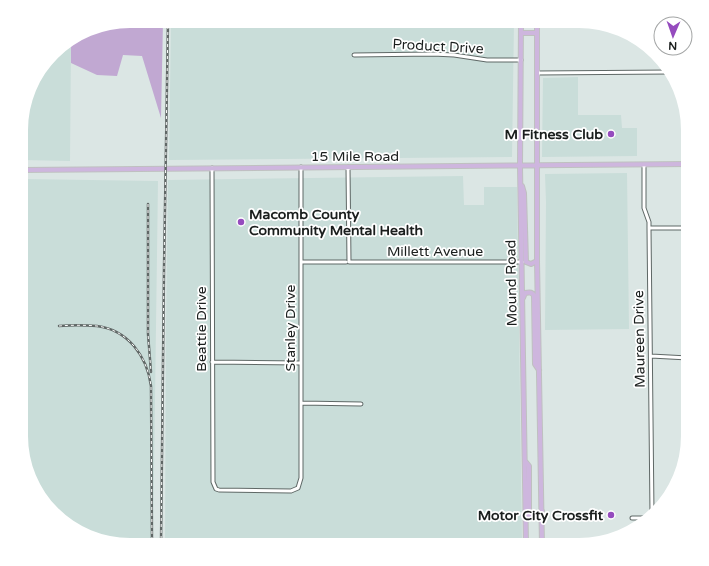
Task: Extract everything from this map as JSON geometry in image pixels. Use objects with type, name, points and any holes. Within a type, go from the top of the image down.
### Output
[{"type":"main road","name":"Mound Road","points":[[521,28],[520,166],[526,538]]},
{"type":"main road","name":"Mound Road","points":[[537,28],[537,261],[542,538]]},
{"type":"main road","points":[[521,33],[537,33]]},
{"type":"main road","name":"15 Mile Road","points":[[28,170],[681,164]]},
{"type":"main road","points":[[521,181],[524,193],[526,262],[531,264],[537,261]]},
{"type":"main road","points":[[522,298],[525,293],[529,292],[534,296],[535,364],[539,370]]},
{"type":"main road","points":[[524,460],[528,466],[529,515],[537,518],[542,511]]},
{"type":"street","name":"Product Drive","points":[[354,55],[433,54],[454,55],[487,60],[521,60]]},
{"type":"street","points":[[537,74],[663,72]]},
{"type":"street","name":"Maureen Drive","points":[[644,165],[644,208],[649,222],[652,507]]},
{"type":"street","name":"Stanley Drive","points":[[298,488],[301,478],[301,167]]},
{"type":"street","points":[[348,167],[348,262]]},
{"type":"street","name":"Beattie Drive","points":[[212,168],[212,478],[216,489],[222,491],[291,491],[298,488]]},
{"type":"street","points":[[649,228],[681,228]]},
{"type":"street","name":"Millett Avenue","points":[[301,262],[522,262]]},
{"type":"street","points":[[651,356],[681,358]]},
{"type":"street","points":[[212,362],[301,363]]},
{"type":"street","points":[[301,403],[362,404]]},
{"type":"street","points":[[632,518],[640,518]]},
{"type":"shaded area","points":[[130,28],[163,28],[161,118],[142,56],[123,55],[117,76],[97,75],[71,63],[71,47],[104,31]]},
{"type":"shaded area","points":[[171,28],[514,28],[512,157],[169,160]]},
{"type":"shaded area","points":[[71,47],[70,161],[28,160],[28,130],[33,97],[45,73],[53,63]]},
{"type":"shaded area","points":[[578,77],[578,115],[621,115],[622,128],[637,128],[637,156],[542,157],[543,78]]},
{"type":"shaded area","points":[[627,173],[629,329],[545,330],[545,174]]},
{"type":"shaded area","points":[[463,176],[464,205],[484,205],[484,187],[517,187],[522,538],[165,538],[168,180]]},
{"type":"shaded area","points":[[28,179],[158,181],[153,538],[123,538],[104,535],[91,530],[73,521],[63,513],[45,493],[31,462],[28,443]]},
{"type":"railway","points":[[161,538],[168,28]]},
{"type":"railway","points":[[148,204],[148,334],[151,372]]},
{"type":"railway","points":[[59,326],[78,325],[108,328],[127,339],[134,346],[145,365],[151,386],[152,538]]},
{"type":"place","name":"M Fitness Club","points":[[611,134]]},
{"type":"place","name":"Macomb County Community Mental Health","points":[[241,222]]},
{"type":"place","name":"Motor City Crossfit","points":[[611,515]]}]
